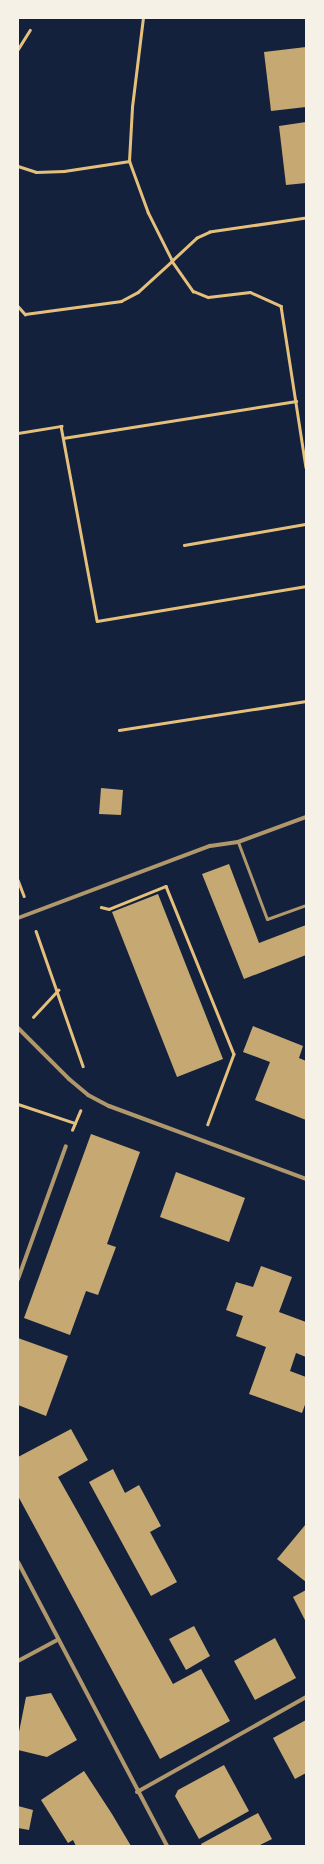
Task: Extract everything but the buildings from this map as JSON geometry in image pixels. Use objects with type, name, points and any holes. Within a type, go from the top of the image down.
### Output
[{"type":"street","points":[[18,918],[210,846],[238,842],[306,817]]},
{"type":"street","points":[[19,1030],[44,1057],[88,1095],[109,1106],[306,1179]]},
{"type":"street","points":[[18,1279],[66,1146]]},
{"type":"street","points":[[18,1562],[57,1640],[167,1846]]},
{"type":"street","points":[[18,1661],[57,1640]]},
{"type":"street","points":[[137,1792],[306,1698]]},
{"type":"lane","points":[[238,842],[267,919],[306,905]]},
{"type":"path","points":[[143,18],[128,161],[148,213],[172,261],[193,291],[208,297],[250,292],[282,306],[306,467]]},
{"type":"path","points":[[18,49],[30,30]]},
{"type":"path","points":[[18,166],[36,172],[64,171],[128,161]]},
{"type":"path","points":[[18,306],[24,314],[121,301],[138,292],[197,238],[210,232],[306,218]]},
{"type":"path","points":[[63,438],[296,401]]},
{"type":"path","points":[[18,433],[61,426],[97,621],[306,586]]},
{"type":"path","points":[[184,545],[306,524]]},
{"type":"path","points":[[118,730],[306,701]]},
{"type":"path","points":[[108,909],[166,886],[234,1054],[202,1140]]},
{"type":"path","points":[[134,899],[136,903]]},
{"type":"path","points":[[18,1104],[75,1123],[88,1095],[84,1066],[58,989],[30,914]]},
{"type":"path","points":[[19,1030],[58,989]]}]
